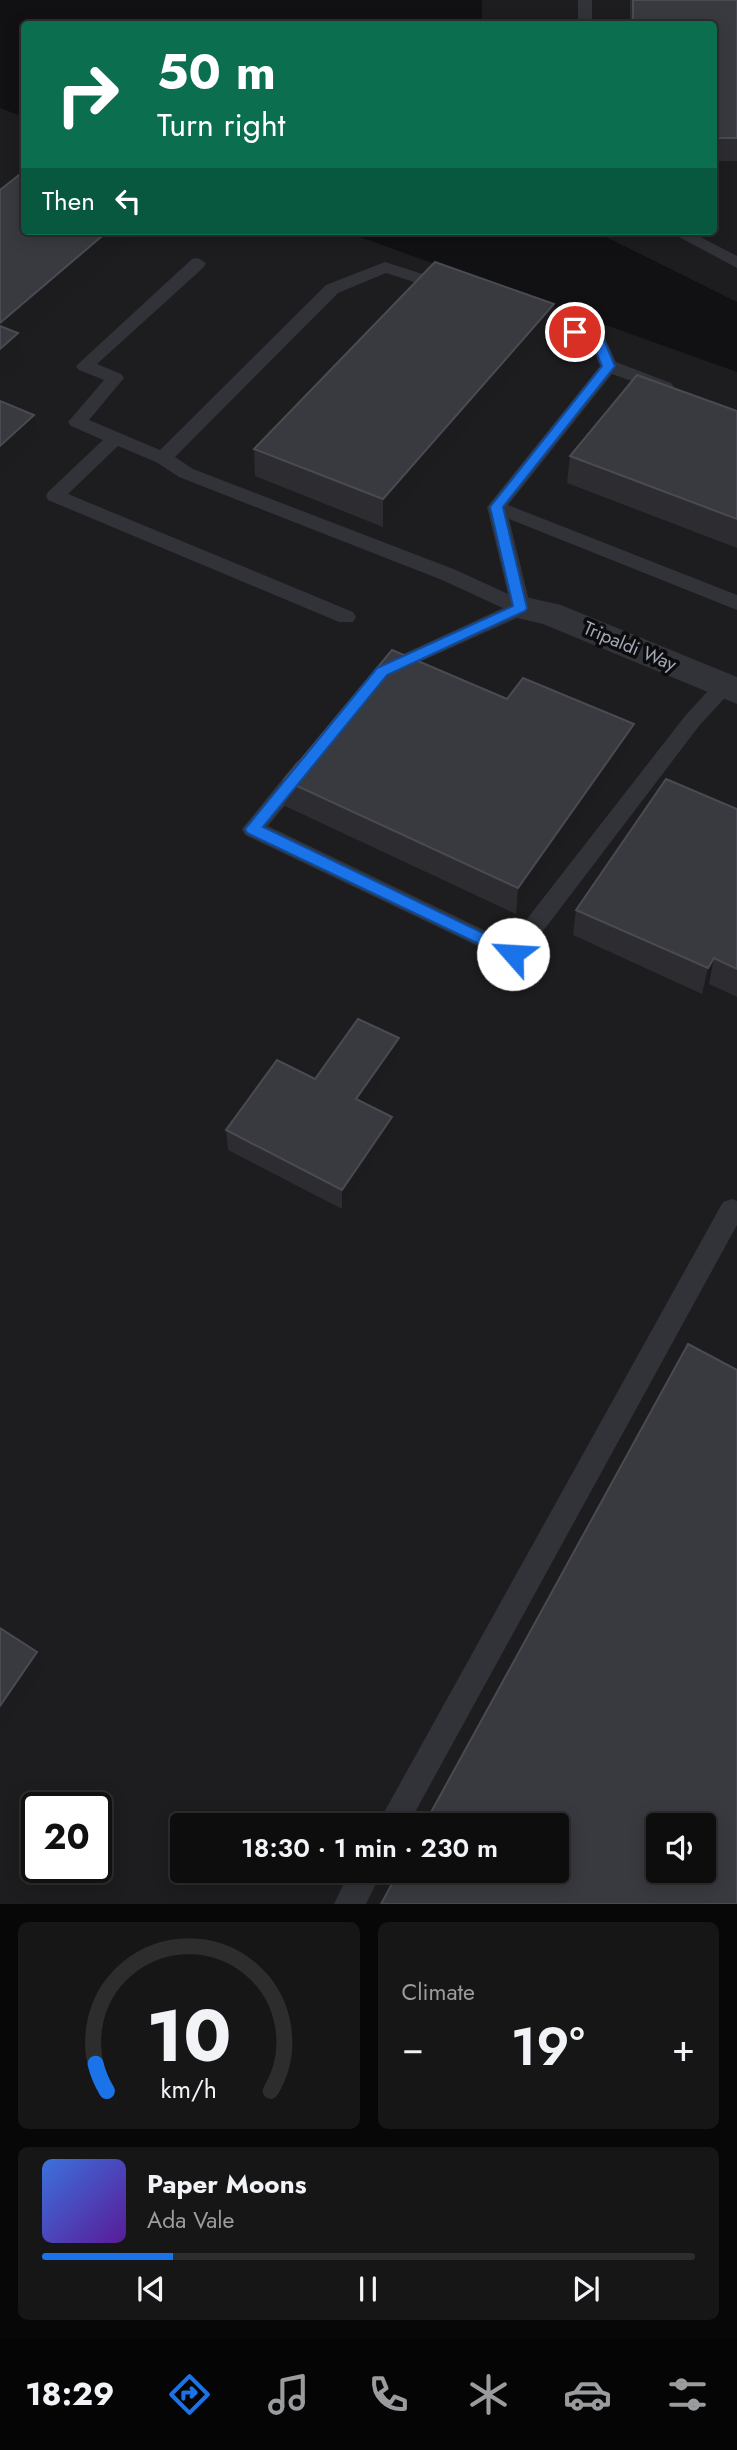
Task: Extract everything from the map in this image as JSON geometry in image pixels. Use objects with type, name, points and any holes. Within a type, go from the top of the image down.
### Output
[{"type":"street","name":"Tripaldi Way","points":[[520,608],[549,612],[731,689]]},
{"type":"lane","points":[[585,0],[585,21]]},
{"type":"lane","points":[[684,235],[737,263]]},
{"type":"lane","points":[[198,263],[85,366],[116,378],[77,422],[163,457],[186,473],[449,575],[520,608]]},
{"type":"lane","points":[[163,457],[332,289],[385,267],[460,293]]},
{"type":"lane","points":[[511,310],[598,340],[609,366],[686,394]]},
{"type":"lane","points":[[496,507],[609,366]]},
{"type":"lane","points":[[116,439],[55,496],[346,617]]},
{"type":"lane","points":[[496,507],[520,608]]},
{"type":"lane","points":[[496,507],[737,603]]},
{"type":"lane","points":[[373,682],[382,672],[520,608]]},
{"type":"lane","points":[[313,755],[253,829],[513,954],[692,721],[731,689]]},
{"type":"lane","points":[[399,1813],[732,1210],[737,1213]]},
{"type":"lane","points":[[349,1904],[360,1883]]},
{"type":"shaded area","points":[[482,0],[737,0],[737,302],[602,235],[717,235],[717,21],[482,21]]},
{"type":"shaded area","points":[[0,108],[21,116],[21,235],[354,235],[737,372],[737,1904],[0,1904]]},
{"type":"building","points":[[633,0],[737,0],[737,138],[717,138],[717,21],[633,21]]},
{"type":"building","points":[[21,173],[21,235],[103,235],[0,323],[0,190]]},
{"type":"building","points":[[435,262],[554,304],[383,499],[254,449]]},
{"type":"building","points":[[0,326],[18,333],[0,349]]},
{"type":"building","points":[[637,375],[737,411],[737,519],[570,456]]},
{"type":"building","points":[[0,401],[34,415],[0,446]]},
{"type":"building","points":[[392,650],[507,699],[523,678],[634,724],[518,888],[284,780]]},
{"type":"building","points":[[666,779],[737,809],[737,969],[714,958],[708,968],[576,910]]},
{"type":"building","points":[[358,1019],[399,1038],[356,1099],[392,1117],[342,1190],[226,1130],[277,1060],[315,1079]]},
{"type":"building","points":[[688,1344],[737,1370],[737,1904],[381,1904],[392,1883],[569,1883],[569,1813],[431,1813]]},
{"type":"building","points":[[0,1628],[37,1652],[0,1706]]},
{"type":"route","points":[[513,954],[253,829],[382,672],[520,608],[496,507],[609,366],[598,340],[575,332]]}]
